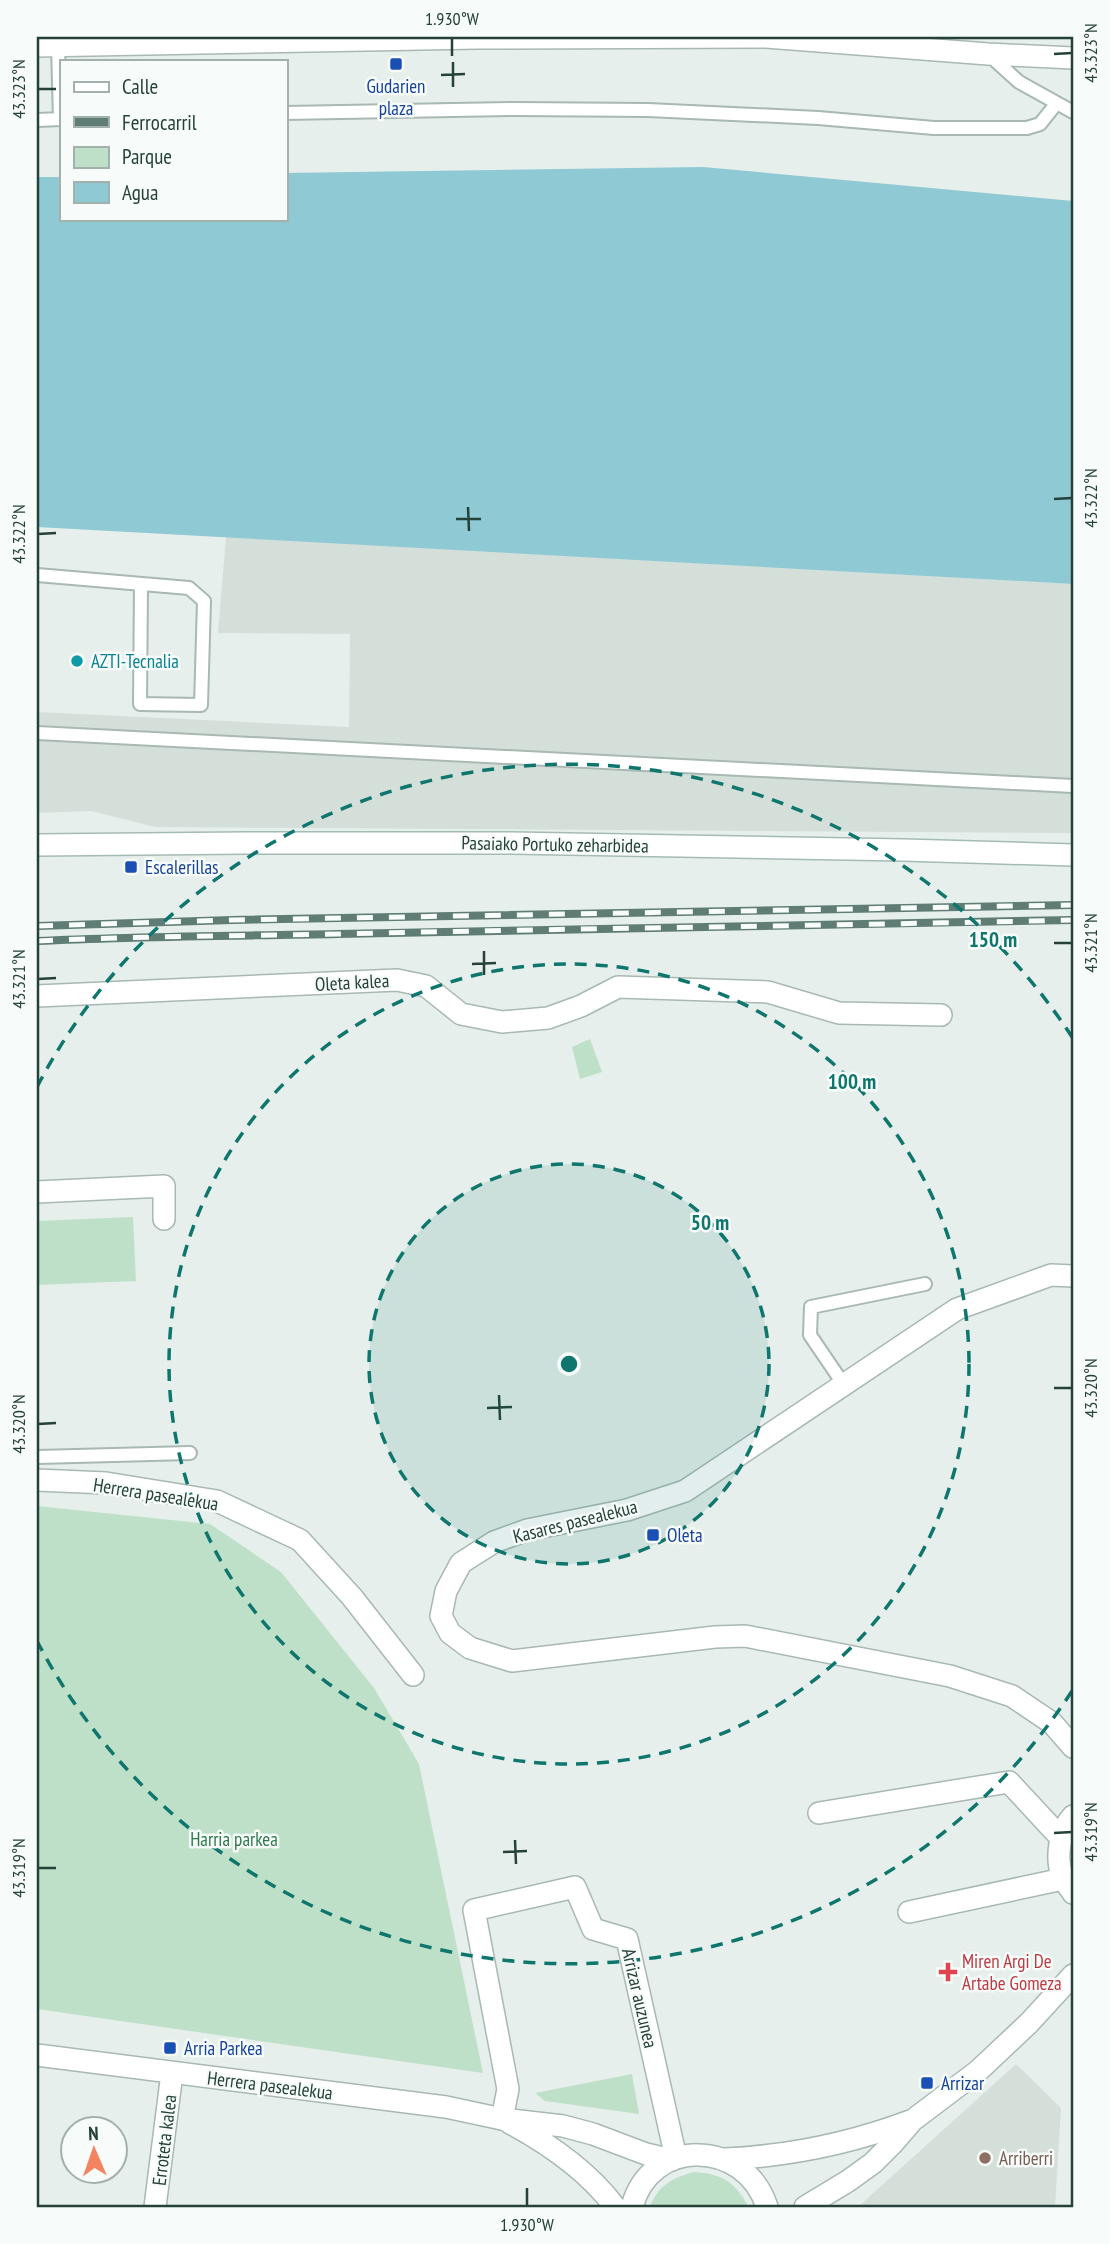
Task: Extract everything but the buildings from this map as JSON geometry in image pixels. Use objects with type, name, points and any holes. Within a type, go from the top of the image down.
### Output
[{"type":"street","points":[[37,46],[369,38],[766,37],[1073,58]]},
{"type":"street","name":"Pasaiako Portuko zeharbidea","points":[[37,845],[246,842],[512,843],[1073,855]]},
{"type":"street","name":"Oleta kalea","points":[[37,996],[397,980],[426,986],[461,1014],[502,1022],[548,1018],[581,1006],[618,987],[768,992],[839,1013],[941,1015]]},
{"type":"street","points":[[37,1192],[164,1186],[164,1219]]},
{"type":"street","name":"Kasares pasealekua","points":[[1073,1276],[1051,1275],[957,1309],[685,1491],[627,1510],[527,1530],[494,1542],[461,1563],[446,1591],[441,1616],[450,1633],[470,1648],[512,1661],[715,1637],[745,1636],[950,1676],[1012,1696],[1052,1723],[1073,1747]]},
{"type":"street","name":"Herrera pasealekua","points":[[37,1480],[106,1483],[217,1500],[300,1540],[352,1597],[414,1675]]},
{"type":"street","points":[[819,1813],[1009,1782],[1061,1838]]},
{"type":"street","points":[[909,1912],[1068,1886],[1059,1858],[1061,1838],[1073,1816]]},
{"type":"street","name":"Arrizar auzunea","points":[[502,2119],[508,2089],[474,1910],[575,1887],[593,1929],[627,1939],[674,2159]]},
{"type":"street","points":[[805,2207],[873,2163],[913,2120],[978,2071],[1029,2023],[1073,1975]]},
{"type":"street","name":"Herrera pasealekua","points":[[37,2055],[446,2107],[502,2119],[563,2126],[646,2154],[674,2159]]},
{"type":"street","name":"Erroteta kalea","points":[[155,2207],[172,2073]]},
{"type":"street","name":"Herrera pasealekua","points":[[502,2119],[551,2147],[573,2164],[615,2207]]},
{"type":"street","points":[[725,2159],[777,2156],[819,2149],[882,2132],[913,2120]]},
{"type":"street","points":[[632,2207],[644,2181],[674,2159],[693,2155],[725,2159],[740,2167],[758,2187],[767,2207]]},
{"type":"lane","points":[[58,46],[60,95]]},
{"type":"lane","points":[[988,54],[1019,82],[1073,113]]},
{"type":"lane","points":[[287,113],[514,109],[649,110],[790,116],[934,128],[1027,128],[1040,124],[1056,104]]},
{"type":"lane","points":[[37,120],[60,119]]},
{"type":"lane","points":[[37,575],[189,588],[204,601],[201,705],[140,704],[141,586]]},
{"type":"lane","points":[[37,733],[1073,786]]},
{"type":"lane","points":[[844,1385],[810,1335],[811,1307],[925,1284]]},
{"type":"lane","points":[[37,1457],[190,1453]]},
{"type":"shaded area","points":[[226,537],[1073,584],[1073,833],[155,827],[91,811],[37,813],[37,712],[349,727],[350,634],[218,633]]},
{"type":"shaded area","name":"Arriberri","points":[[1016,2064],[1061,2108],[1055,2207],[858,2207]]},
{"type":"green space","points":[[590,1039],[602,1072],[580,1079],[572,1047]]},
{"type":"green space","points":[[133,1217],[136,1281],[37,1285],[37,1221]]},
{"type":"green space","name":"Harria parkea","points":[[37,1506],[210,1524],[281,1572],[374,1688],[419,1764],[483,2073],[37,2009]]},
{"type":"green space","points":[[632,2074],[639,2114],[545,2101],[535,2093]]},
{"type":"green space","points":[[694,2172],[713,2175],[727,2181],[739,2191],[749,2207],[650,2207],[657,2193],[667,2183]]},
{"type":"water","points":[[703,167],[1073,201],[1073,584],[37,527],[37,177],[60,177],[60,220],[287,220],[287,173]]},
{"type":"railway","points":[[37,926],[1073,905]]},
{"type":"railway","points":[[37,941],[1073,920]]},
{"type":"place","name":"Gudarien plaza","points":[[396,64]]},
{"type":"place","name":"AZTI-Tecnalia","points":[[77,661]]},
{"type":"place","name":"Escalerillas","points":[[131,867]]},
{"type":"place","name":"Oleta","points":[[653,1535]]},
{"type":"place","name":"Miren Argi De Artabe Gomeza","points":[[948,1972]]},
{"type":"place","name":"Arria Parkea","points":[[170,2048]]},
{"type":"place","name":"Arrizar","points":[[927,2083]]},
{"type":"place","name":"Arriberri","points":[[985,2158]]}]
